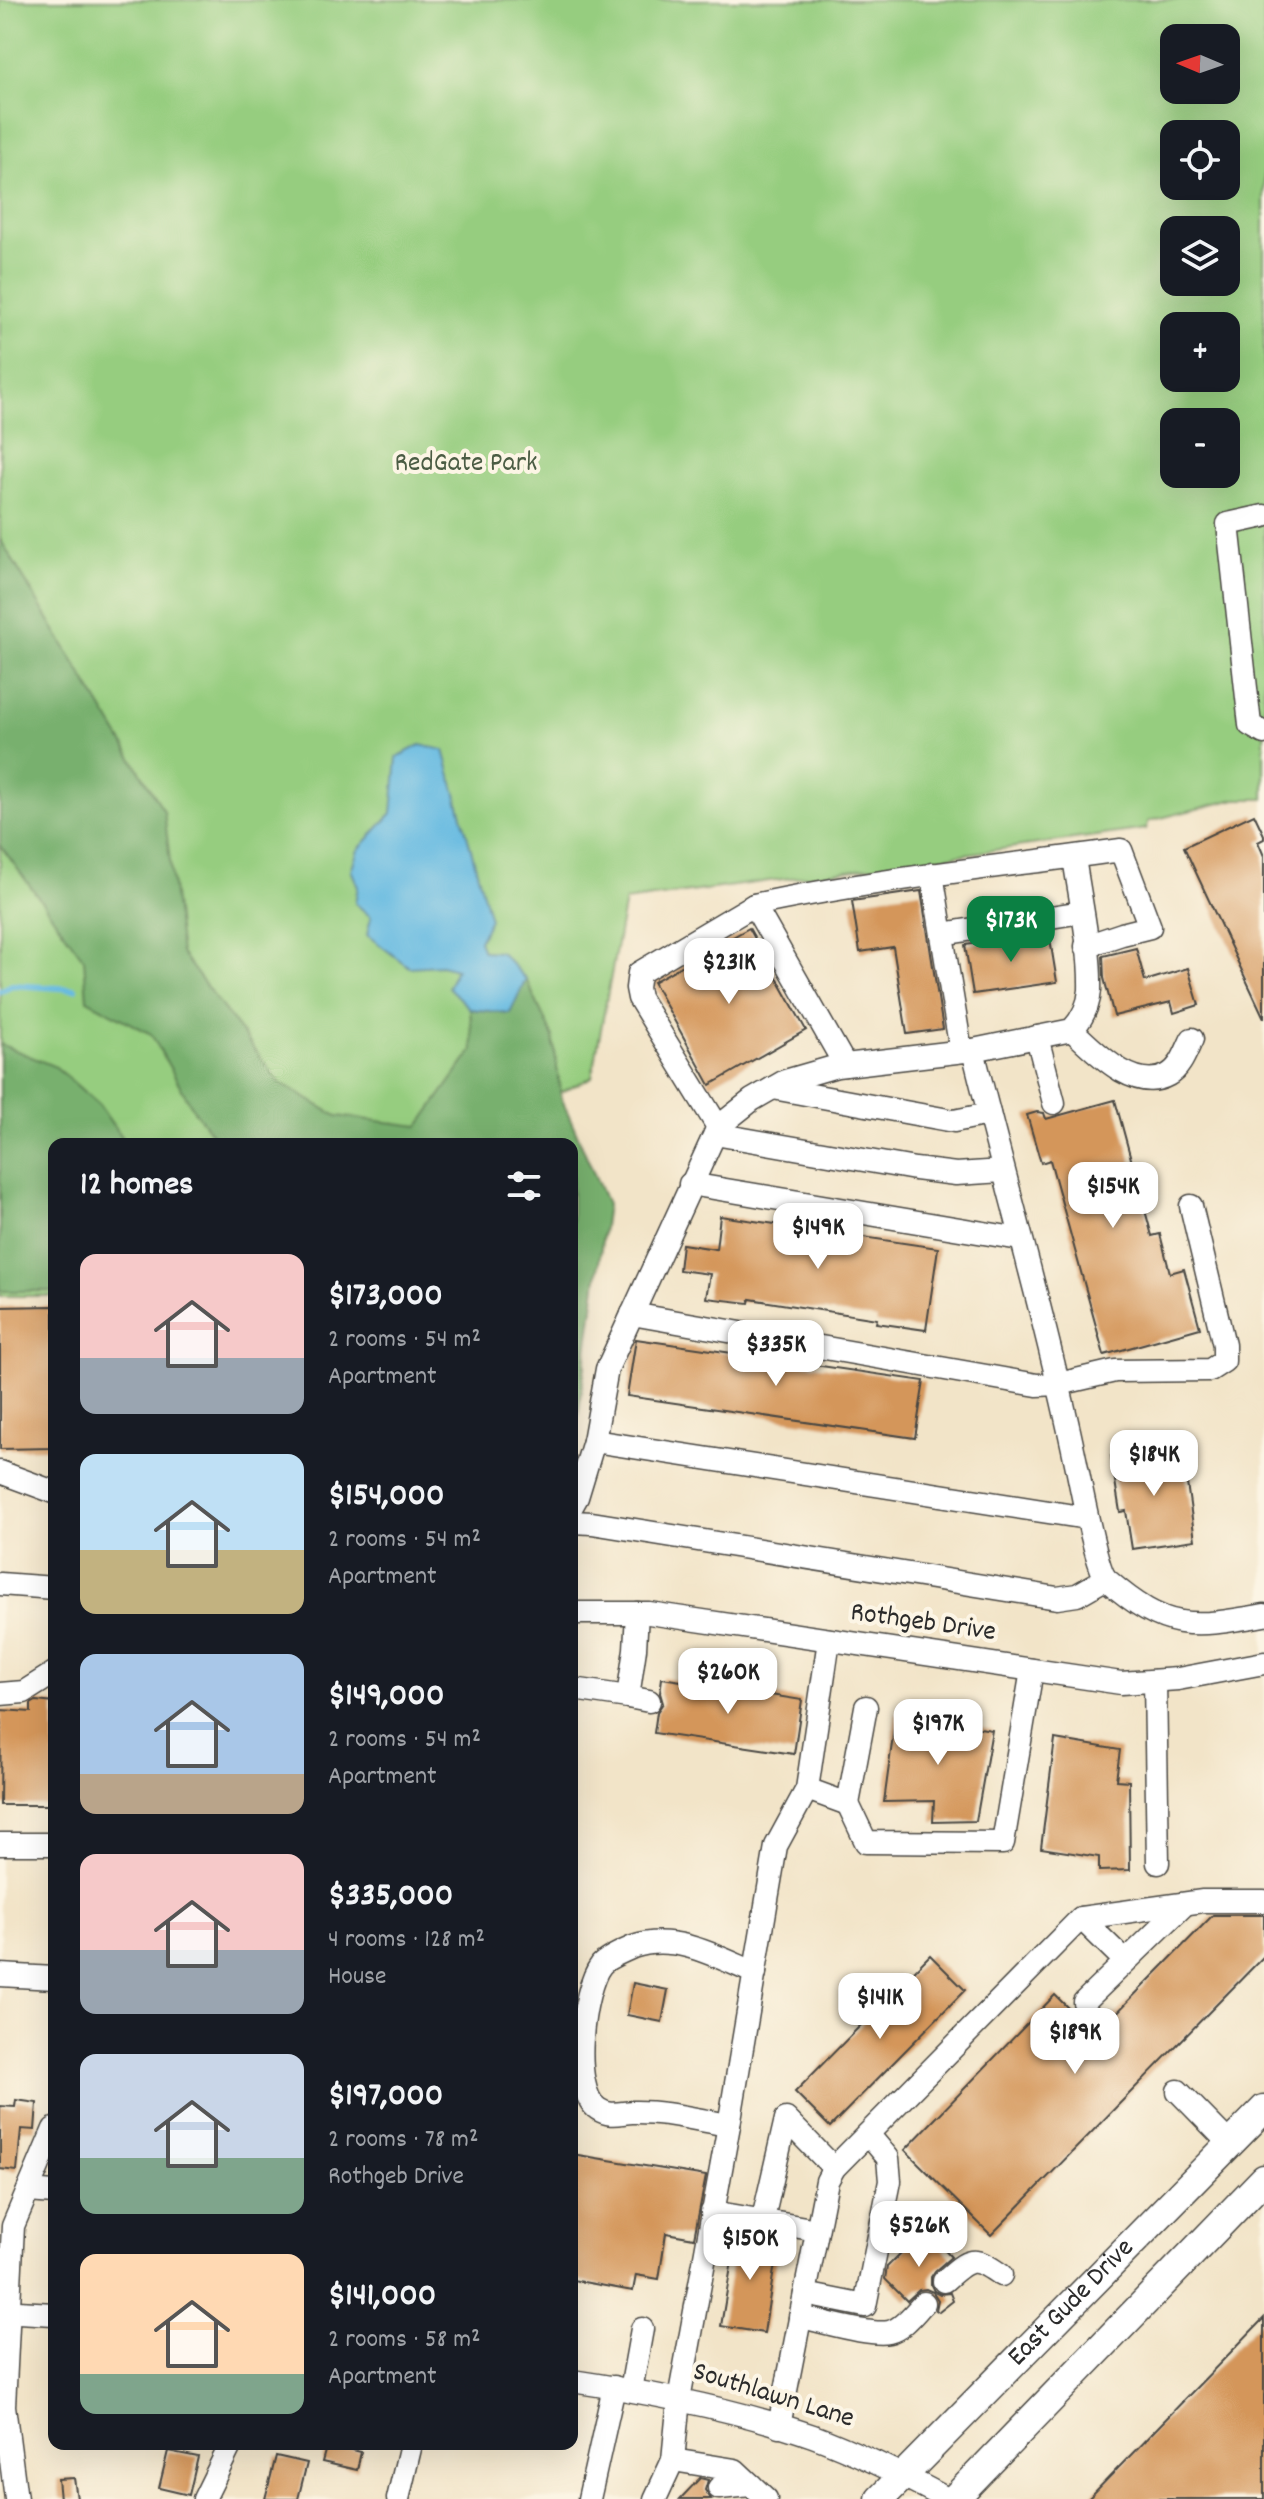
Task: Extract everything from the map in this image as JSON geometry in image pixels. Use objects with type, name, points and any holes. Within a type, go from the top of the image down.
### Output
[{"type":"main road","name":"East Gude Drive","points":[[880,2499],[1264,2109]]},
{"type":"main road","name":"East Gude Drive","points":[[954,2499],[1264,2179]]},
{"type":"street","points":[[1264,516],[1228,524],[1250,725],[1264,733]]},
{"type":"street","points":[[1003,1171],[956,1174],[915,1169],[716,1130],[639,998],[639,973],[754,905],[812,892],[932,874],[1121,850],[1150,927],[1086,946]]},
{"type":"street","points":[[578,1494],[594,1441],[607,1369],[716,1130],[752,1100],[785,1081],[845,1065],[967,1051],[1072,1030],[1082,1019],[1090,993],[1074,857]]},
{"type":"street","points":[[932,874],[967,1051],[989,1114],[1059,1384],[1087,1518],[1105,1579],[1137,1604],[1168,1620],[1210,1625],[1264,1615]]},
{"type":"street","points":[[754,905],[845,1065]]},
{"type":"street","points":[[942,934],[1082,912]]},
{"type":"street","points":[[1072,1030],[1130,1077],[1152,1079],[1168,1075],[1182,1061],[1192,1039]]},
{"type":"street","points":[[1037,1037],[1054,1103]]},
{"type":"street","points":[[773,1088],[954,1121],[989,1114]]},
{"type":"street","points":[[690,1184],[1020,1239]]},
{"type":"street","points":[[632,1314],[1037,1385],[1059,1384],[1115,1371],[1210,1370],[1224,1361],[1224,1345],[1191,1206]]},
{"type":"street","points":[[594,1441],[1087,1518]]},
{"type":"street","points":[[0,1472],[48,1490]]},
{"type":"street","points":[[578,1522],[1057,1598],[1077,1595],[1105,1579]]},
{"type":"street","points":[[0,1584],[48,1588]]},
{"type":"street","name":"Rothgeb Drive","points":[[578,1613],[649,1613],[1121,1683],[1178,1679],[1264,1663]]},
{"type":"street","points":[[578,1690],[638,1699],[635,1649],[637,1613]]},
{"type":"street","points":[[657,2498],[673,2460],[679,2399],[776,1846],[807,1789],[829,1640]]},
{"type":"street","points":[[866,1707],[848,1804],[866,1842],[1003,1843],[1032,1670]]},
{"type":"street","points":[[0,1694],[24,1692],[48,1677]]},
{"type":"street","points":[[1155,1681],[1158,1863]]},
{"type":"street","points":[[807,1789],[848,1804]]},
{"type":"street","points":[[0,1844],[48,1844]]},
{"type":"street","points":[[779,2426],[827,2181],[834,2168],[1081,1918],[1203,1901],[1264,1901]]},
{"type":"street","points":[[1084,2002],[1185,1904]]},
{"type":"street","points":[[1081,1918],[1125,1961]]},
{"type":"street","points":[[729,2125],[662,2113],[608,2115],[594,2107],[584,2084],[581,2038],[587,1997],[602,1963],[635,1946],[665,1943],[700,1949],[755,1973]]},
{"type":"street","points":[[0,1975],[48,1978]]},
{"type":"street","points":[[1174,2096],[1226,2148]]},
{"type":"street","points":[[763,2219],[786,2119],[834,2168]]},
{"type":"street","points":[[805,2294],[865,2306],[890,2181],[888,2158],[868,2134]]},
{"type":"street","points":[[16,2499],[4,2406],[4,2311],[13,2226],[48,2143]]},
{"type":"street","points":[[28,2191],[48,2193]]},
{"type":"street","points":[[712,2212],[817,2230]]},
{"type":"street","points":[[944,2281],[963,2263],[974,2260],[1001,2275]]},
{"type":"street","points":[[800,2317],[872,2332],[891,2332],[903,2325],[924,2303]]},
{"type":"street","points":[[4,2311],[48,2314]]},
{"type":"street","points":[[589,2499],[642,2329]]},
{"type":"street","name":"Southlawn Lane","points":[[578,2382],[679,2399],[779,2426],[852,2451],[947,2499]]},
{"type":"street","points":[[204,2499],[228,2450]]},
{"type":"street","points":[[398,2499],[410,2450]]},
{"type":"street","points":[[673,2460],[735,2470],[745,2494]]},
{"type":"green space","name":"RedGate Park","points":[[0,0],[1264,0],[1264,799],[1236,799],[1149,821],[1146,829],[625,901],[592,1077],[469,1138],[48,1138],[48,1296],[0,1296]]},
{"type":"green space","points":[[0,539],[164,811],[181,953],[280,1083],[337,1116],[419,1126],[473,1050],[470,1009],[510,1013],[526,979],[553,1037],[561,1097],[607,1204],[578,1418],[578,1138],[215,1138],[193,1109],[151,1034],[87,1000],[84,959],[0,845]]},
{"type":"green space","points":[[0,1044],[56,1067],[99,1105],[122,1138],[48,1138],[48,1291],[0,1291]]},
{"type":"water","points":[[420,745],[444,750],[490,919],[479,941],[483,951],[500,952],[526,979],[510,1013],[470,1009],[448,987],[456,969],[441,965],[409,967],[367,935],[371,917],[355,903],[358,886],[351,870],[358,850],[392,813],[397,757]]},
{"type":"building","points":[[1254,814],[1264,835],[1264,839],[1258,842],[1264,856],[1264,1018],[1184,847]]},
{"type":"building","points":[[921,891],[943,1029],[907,1034],[893,947],[860,952],[852,901]]},
{"type":"building","points":[[749,928],[806,1030],[710,1085],[653,982]]},
{"type":"building","points":[[1049,933],[1057,982],[973,994],[965,945]]},
{"type":"building","points":[[1136,948],[1145,981],[1188,968],[1199,1005],[1174,1013],[1171,1002],[1114,1016],[1104,978],[1103,956]]},
{"type":"building","points":[[1115,1100],[1152,1236],[1160,1234],[1170,1273],[1184,1269],[1200,1328],[1104,1355],[1050,1160],[1041,1163],[1027,1115],[1044,1113],[1046,1119]]},
{"type":"building","points":[[720,1216],[938,1248],[926,1330],[750,1299],[749,1303],[706,1298],[710,1274],[679,1270],[682,1244],[716,1249]]},
{"type":"building","points":[[48,1306],[48,1448],[0,1449],[0,1307]]},
{"type":"building","points":[[636,1339],[924,1381],[915,1438],[627,1396]]},
{"type":"building","points":[[1156,1450],[1158,1459],[1183,1455],[1195,1540],[1132,1549],[1126,1511],[1120,1512],[1111,1456]]},
{"type":"building","points":[[662,1678],[802,1700],[794,1754],[654,1733],[657,1712],[663,1703],[660,1693]]},
{"type":"building","points":[[36,1701],[48,1702],[48,1805],[0,1805],[1,1710],[31,1712],[31,1704]]},
{"type":"building","points":[[896,1714],[992,1730],[976,1821],[933,1822],[934,1801],[884,1802]]},
{"type":"building","points":[[1055,1739],[1120,1750],[1116,1780],[1129,1781],[1130,1870],[1099,1871],[1099,1857],[1041,1848]]},
{"type":"building","points":[[1213,1915],[1264,1915],[1264,1956],[991,2235],[905,2150],[1055,1995],[1095,2035]]},
{"type":"building","points":[[930,1955],[965,1990],[830,2127],[795,2092]]},
{"type":"building","points":[[633,1983],[668,1990],[662,2022],[627,2015]]},
{"type":"building","points":[[16,2100],[37,2103],[35,2130],[21,2129],[17,2171],[0,2169],[0,2106],[15,2107]]},
{"type":"building","points":[[578,2155],[706,2176],[694,2238],[666,2233],[659,2279],[636,2275],[633,2291],[578,2281]]},
{"type":"building","points":[[925,2229],[951,2257],[931,2277],[934,2291],[950,2293],[953,2301],[939,2312],[936,2310],[938,2300],[933,2292],[919,2290],[907,2301],[885,2279],[887,2267]]},
{"type":"building","points":[[737,2231],[779,2238],[764,2333],[721,2326]]},
{"type":"building","points":[[1264,2318],[1264,2499],[1088,2499]]},
{"type":"building","points":[[325,2450],[361,2452],[357,2470],[322,2462]]},
{"type":"building","points":[[168,2451],[198,2457],[189,2495],[159,2488]]},
{"type":"building","points":[[276,2456],[307,2463],[298,2499],[265,2499]]},
{"type":"building","points":[[74,2478],[77,2499],[60,2499],[58,2479]]},
{"type":"building","points":[[700,2478],[708,2480],[705,2490],[711,2499],[680,2499]]},
{"type":"waterway","points":[[0,991],[12,985],[75,989]]}]
